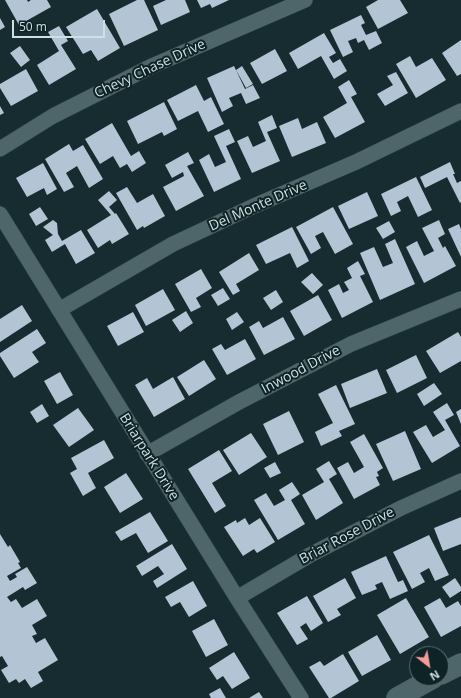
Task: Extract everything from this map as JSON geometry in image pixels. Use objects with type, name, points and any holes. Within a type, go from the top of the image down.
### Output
[{"type":"main road","points":[[449,670],[461,664]]},
{"type":"main road","points":[[397,698],[419,686]]},
{"type":"street","name":"Chevy Chase Drive","points":[[0,149],[53,116],[152,66],[305,0]]},
{"type":"street","name":"Del Monte Drive","points":[[59,310],[173,244],[254,206],[356,162],[461,110]]},
{"type":"street","name":"Briarpark Drive","points":[[0,214],[237,598],[301,698]]},
{"type":"street","name":"Inwood Drive","points":[[148,454],[239,402],[351,344],[461,299]]},
{"type":"street","name":"Briar Rose Drive","points":[[237,598],[310,555],[401,508],[461,481]]},
{"type":"building","points":[[5,0],[27,0],[28,2],[31,0],[47,0],[51,7],[19,25]]},
{"type":"building","points":[[137,0],[144,0],[158,30],[124,46],[109,14]]},
{"type":"building","points":[[166,0],[185,0],[190,12],[161,25],[153,6]]},
{"type":"building","points":[[197,0],[229,0],[212,8],[210,4],[201,8]]},
{"type":"building","points":[[378,0],[400,0],[408,13],[378,29],[366,7]]},
{"type":"building","points":[[97,9],[120,48],[98,61],[91,50],[83,54],[66,27]]},
{"type":"building","points":[[361,15],[365,23],[361,25],[366,35],[376,31],[382,43],[369,50],[364,40],[358,43],[356,38],[348,41],[353,52],[343,57],[330,30]]},
{"type":"building","points":[[0,18],[5,27],[0,30]]},
{"type":"building","points":[[59,26],[68,41],[61,45],[76,69],[49,85],[37,65],[59,51],[48,32]]},
{"type":"building","points":[[324,33],[336,53],[329,57],[333,63],[340,59],[347,71],[334,79],[321,56],[298,69],[289,53]]},
{"type":"building","points":[[461,40],[461,74],[457,76],[442,53]]},
{"type":"building","points":[[20,46],[30,60],[21,67],[10,53]]},
{"type":"building","points":[[275,49],[287,71],[262,84],[250,63]]},
{"type":"building","points":[[410,56],[416,67],[432,58],[446,80],[416,98],[396,64]]},
{"type":"building","points":[[234,66],[245,89],[253,85],[260,98],[246,104],[241,93],[229,98],[233,106],[222,112],[207,78]]},
{"type":"building","points":[[242,66],[253,84],[246,88],[236,70]]},
{"type":"building","points":[[26,69],[38,91],[11,106],[0,88],[0,84]]},
{"type":"building","points":[[396,72],[408,93],[385,106],[377,94],[393,85],[387,76]]},
{"type":"building","points":[[349,80],[357,94],[351,97],[365,122],[335,138],[323,117],[347,103],[338,87]]},
{"type":"building","points":[[196,85],[204,101],[211,97],[224,124],[208,132],[198,111],[178,121],[167,100]]},
{"type":"building","points":[[164,102],[177,129],[164,136],[162,132],[138,144],[127,121]]},
{"type":"building","points":[[0,106],[4,113],[0,115]]},
{"type":"building","points":[[272,115],[277,128],[267,132],[280,161],[252,173],[237,141],[248,136],[253,147],[266,141],[258,122]]},
{"type":"building","points":[[298,118],[302,129],[317,122],[326,143],[292,157],[279,126]]},
{"type":"building","points":[[112,123],[131,156],[139,151],[146,163],[132,172],[127,164],[120,168],[113,156],[100,164],[85,139]]},
{"type":"building","points":[[229,129],[235,142],[226,146],[241,179],[214,192],[199,160],[209,154],[215,167],[226,162],[214,136]]},
{"type":"building","points":[[69,144],[73,151],[83,145],[103,179],[89,188],[77,166],[66,173],[74,187],[64,192],[45,159]]},
{"type":"building","points":[[188,152],[194,163],[187,166],[204,196],[176,211],[163,187],[184,176],[183,172],[172,178],[165,165]]},
{"type":"building","points":[[450,162],[457,183],[461,181],[460,203],[447,177],[425,188],[420,177]]},
{"type":"building","points":[[43,163],[57,189],[47,195],[44,188],[27,197],[16,178]]},
{"type":"building","points":[[416,177],[432,210],[418,217],[408,196],[397,202],[401,211],[391,216],[381,194]]},
{"type":"building","points":[[127,187],[137,203],[153,194],[165,216],[144,228],[143,226],[137,230],[116,193]]},
{"type":"building","points":[[109,191],[117,200],[109,207],[115,214],[116,213],[129,234],[112,244],[110,240],[98,248],[87,230],[111,215],[98,200]]},
{"type":"building","points":[[367,192],[378,216],[349,229],[338,206]]},
{"type":"building","points":[[40,207],[48,219],[36,226],[29,214]]},
{"type":"building","points":[[333,207],[353,244],[335,254],[323,232],[315,236],[321,248],[311,254],[296,227]]},
{"type":"building","points":[[53,220],[57,223],[58,234],[62,241],[81,230],[95,253],[76,264],[65,244],[52,252],[45,240],[53,235],[43,227]]},
{"type":"building","points":[[439,220],[445,234],[438,238],[443,248],[445,246],[456,266],[424,283],[406,247],[417,241],[424,256],[434,251],[422,228]]},
{"type":"building","points":[[389,221],[395,232],[383,239],[376,228]]},
{"type":"building","points":[[459,224],[461,229],[461,257],[448,229]]},
{"type":"building","points":[[292,227],[309,261],[297,268],[290,253],[266,264],[256,245]]},
{"type":"building","points":[[395,239],[415,284],[380,300],[360,253],[374,247],[383,267],[393,263],[385,244]]},
{"type":"building","points":[[249,253],[259,270],[236,284],[240,291],[233,295],[219,272]]},
{"type":"building","points":[[358,261],[365,274],[360,276],[373,302],[342,318],[328,290],[339,284],[343,293],[349,290],[344,282],[352,278],[347,268]]},
{"type":"building","points":[[201,269],[212,288],[196,298],[201,307],[191,312],[175,284]]},
{"type":"building","points":[[312,273],[323,285],[313,294],[301,282]]},
{"type":"building","points":[[223,288],[230,299],[218,306],[211,295]]},
{"type":"building","points":[[163,289],[175,310],[146,326],[135,305]]},
{"type":"building","points":[[276,290],[283,302],[271,310],[263,298]]},
{"type":"building","points":[[318,295],[332,320],[304,336],[290,311]]},
{"type":"building","points":[[22,305],[32,321],[0,342],[0,319]]},
{"type":"building","points":[[186,311],[193,323],[180,332],[172,320]]},
{"type":"building","points":[[133,312],[144,332],[118,346],[107,326]]},
{"type":"building","points":[[237,312],[244,322],[232,330],[226,319]]},
{"type":"building","points":[[283,317],[295,339],[264,355],[249,327],[259,321],[263,328]]},
{"type":"building","points":[[37,329],[46,343],[32,352],[39,362],[14,378],[0,356],[0,353]]},
{"type":"building","points":[[458,332],[461,337],[461,361],[440,373],[426,351]]},
{"type":"building","points":[[245,339],[256,359],[227,375],[212,349],[221,344],[225,350]]},
{"type":"building","points":[[416,355],[427,378],[397,393],[386,370]]},
{"type":"building","points":[[204,360],[216,379],[189,396],[177,377]]},
{"type":"building","points":[[377,369],[387,393],[350,408],[341,384]]},
{"type":"building","points":[[60,372],[73,395],[57,404],[44,381]]},
{"type":"building","points":[[173,377],[185,399],[154,417],[135,385],[147,378],[153,389]]},
{"type":"building","points":[[434,383],[442,394],[424,406],[417,394]]},
{"type":"building","points":[[336,385],[355,424],[339,431],[342,436],[321,446],[315,432],[333,423],[318,394]]},
{"type":"building","points":[[447,403],[454,415],[445,420],[460,446],[432,463],[413,432],[426,425],[433,437],[445,430],[433,412]]},
{"type":"building","points":[[42,404],[49,416],[37,423],[30,412]]},
{"type":"building","points":[[78,408],[94,430],[69,447],[53,425]]},
{"type":"building","points":[[461,409],[461,424],[456,412]]},
{"type":"building","points":[[289,411],[304,442],[278,455],[263,424]]},
{"type":"building","points":[[405,431],[421,469],[393,481],[376,444]]},
{"type":"building","points":[[251,433],[267,457],[239,475],[223,450]]},
{"type":"building","points":[[364,434],[383,468],[377,472],[379,476],[376,477],[380,485],[354,499],[337,468],[348,462],[354,473],[364,467],[350,442]]},
{"type":"building","points":[[104,440],[114,458],[88,473],[96,488],[83,496],[70,473],[77,469],[71,458]]},
{"type":"building","points":[[219,450],[232,471],[212,483],[226,506],[215,513],[188,469]]},
{"type":"building","points":[[329,461],[337,474],[329,479],[343,503],[316,520],[302,495],[324,482],[316,469]]},
{"type":"building","points":[[275,462],[281,473],[270,478],[264,468]]},
{"type":"building","points":[[126,473],[143,499],[120,513],[104,487]]},
{"type":"building","points":[[292,482],[300,494],[291,500],[305,524],[278,540],[254,500],[266,493],[274,506],[285,500],[279,490]]},
{"type":"building","points":[[150,512],[168,541],[148,553],[136,533],[121,541],[115,532]]},
{"type":"building","points":[[461,517],[461,544],[443,551],[434,528]]},
{"type":"building","points":[[245,518],[249,525],[260,518],[275,542],[257,553],[254,549],[243,556],[224,527],[236,520],[237,523]]},
{"type":"building","points":[[0,534],[8,547],[10,545],[20,562],[18,563],[21,568],[7,576],[10,581],[17,577],[15,574],[27,567],[37,583],[25,590],[23,587],[7,597],[11,602],[16,599],[22,608],[37,599],[47,616],[32,625],[37,634],[32,636],[36,643],[45,638],[58,660],[38,672],[43,681],[31,688],[25,679],[19,683],[16,679],[9,683],[1,670],[8,666],[2,656],[0,657]]},
{"type":"building","points":[[429,535],[449,575],[435,581],[429,568],[420,573],[425,582],[412,589],[393,552]]},
{"type":"building","points":[[172,544],[187,569],[157,588],[153,581],[164,574],[158,566],[142,576],[136,566]]},
{"type":"building","points":[[386,556],[398,582],[403,580],[408,591],[390,599],[382,582],[375,585],[377,589],[362,595],[351,572]]},
{"type":"building","points":[[345,578],[356,598],[337,609],[341,615],[328,622],[313,596]]},
{"type":"building","points":[[455,578],[461,587],[461,591],[450,598],[442,587]]},
{"type":"building","points":[[193,581],[207,606],[189,617],[180,602],[171,607],[165,597]]},
{"type":"building","points":[[307,596],[323,623],[311,631],[306,623],[300,627],[308,639],[297,645],[277,613]]},
{"type":"building","points":[[406,598],[429,637],[414,646],[409,646],[409,649],[400,654],[377,615]]},
{"type":"building","points":[[440,598],[446,608],[458,601],[461,606],[461,626],[441,637],[424,607]]},
{"type":"building","points":[[214,619],[228,645],[206,657],[192,631]]},
{"type":"building","points":[[377,635],[391,660],[362,676],[348,652]]},
{"type":"building","points":[[234,652],[250,678],[232,689],[223,676],[217,680],[209,668]]},
{"type":"building","points":[[343,654],[359,681],[329,698],[309,667],[320,661],[324,666]]},
{"type":"building","points":[[220,688],[226,698],[211,698],[209,694]]},
{"type":"building","points":[[259,692],[263,698],[249,698]]}]
